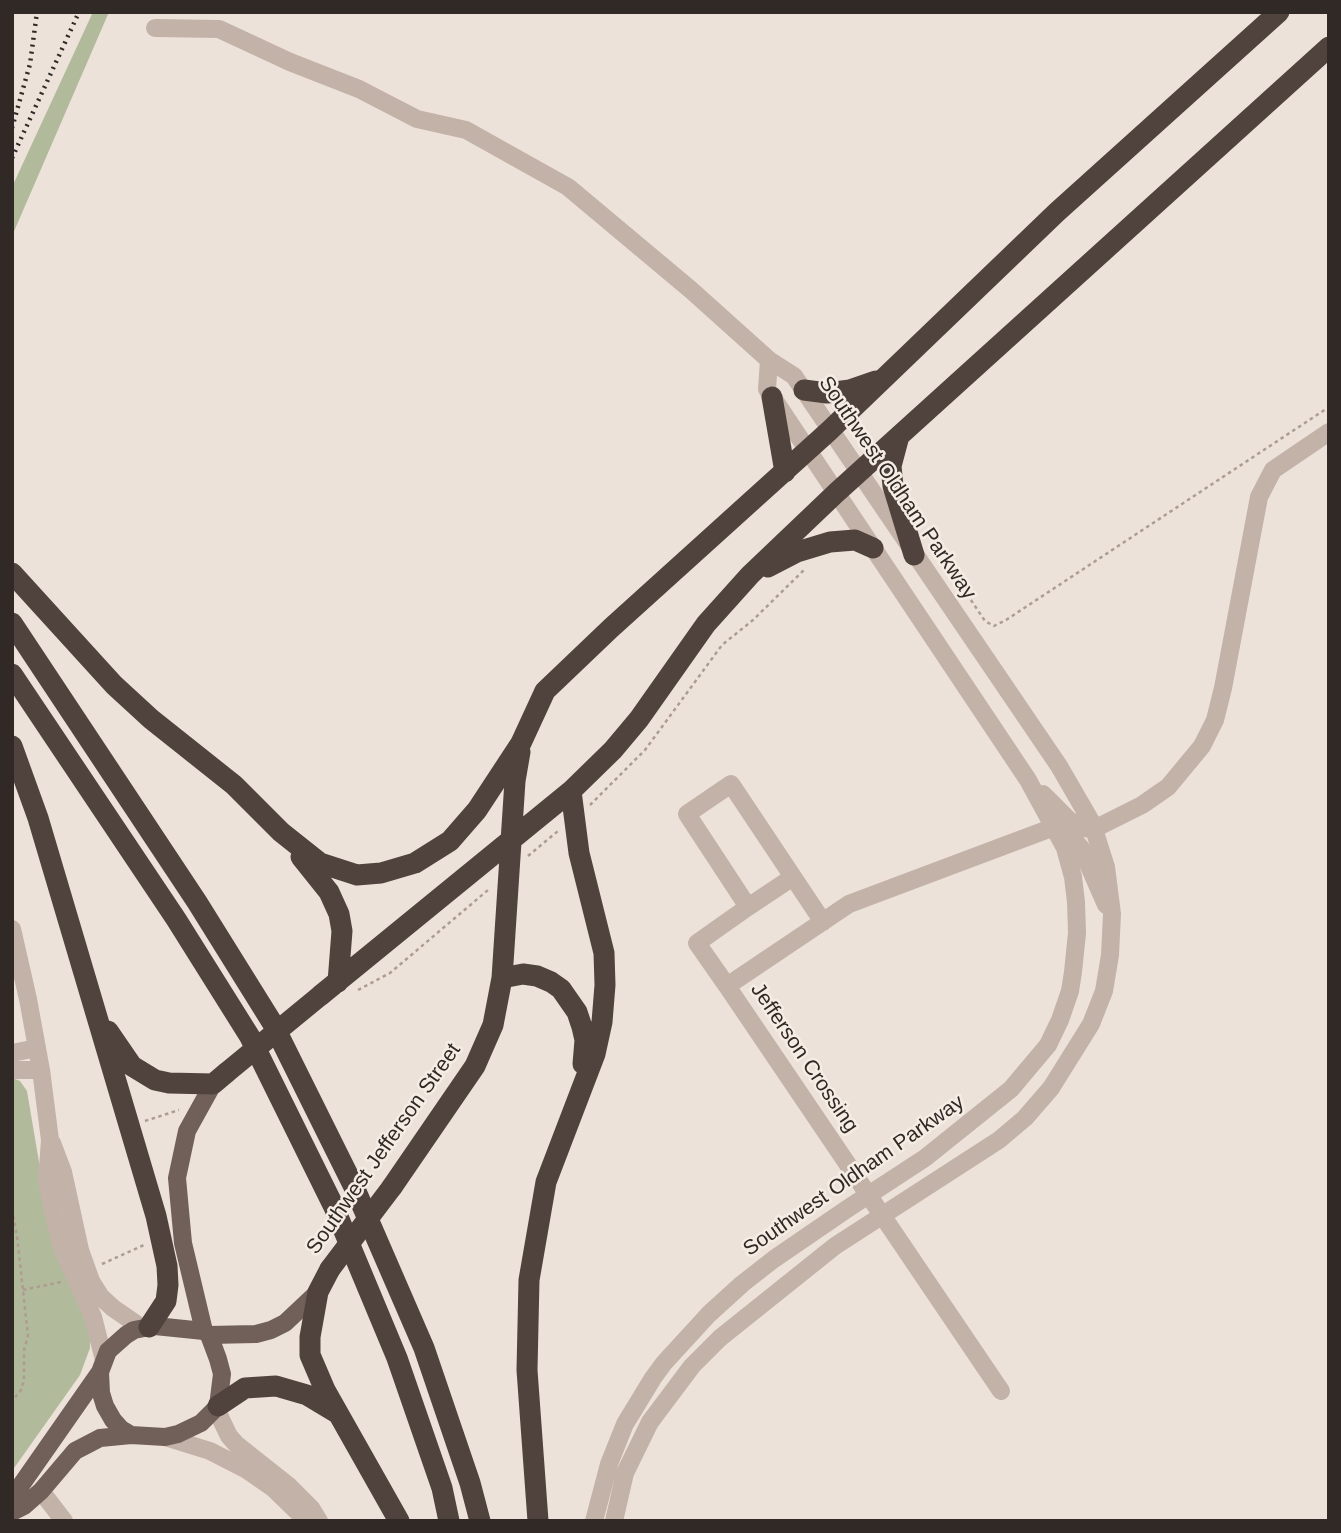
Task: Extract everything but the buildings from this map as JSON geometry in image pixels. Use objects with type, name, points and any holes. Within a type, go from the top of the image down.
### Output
[{"type":"highway","points":[[281,832],[320,863],[357,875],[381,873],[415,863],[450,841],[477,810],[521,743],[545,691],[830,431],[1057,212],[1279,12]]},
{"type":"highway","points":[[96,1010],[132,1066],[155,1080],[169,1083],[219,1079],[338,990],[571,791],[613,750],[639,719],[706,624],[750,575],[836,493],[1329,47]]},
{"type":"highway","points":[[804,390],[827,393],[850,390],[884,377]]},
{"type":"highway","points":[[772,397],[785,472]]},
{"type":"highway","points":[[899,436],[891,466],[893,486],[914,555]]},
{"type":"highway","points":[[750,575],[797,552],[830,542],[855,540],[873,548]]},
{"type":"highway","points":[[12,573],[114,685],[151,719],[234,785],[281,832],[329,892],[339,914],[342,931],[338,990]]},
{"type":"highway","points":[[12,623],[197,902],[273,1024],[355,1189],[424,1348],[470,1483],[480,1521]]},
{"type":"highway","points":[[12,674],[176,919],[250,1037],[334,1207],[392,1345],[442,1488],[449,1521]]},
{"type":"highway","name":"Southwest Jefferson Street","points":[[318,1292],[330,1269],[392,1187],[475,1066],[493,1025],[502,978],[515,781],[521,743]]},
{"type":"highway","points":[[12,746],[38,818],[156,1216],[167,1266],[168,1285],[166,1301],[146,1328]]},
{"type":"highway","points":[[538,1521],[527,1370],[529,1280],[546,1182],[580,1097],[602,1022],[605,974],[604,953],[579,853],[571,791]]},
{"type":"highway","points":[[502,978],[523,974],[537,976],[551,982],[568,997],[585,1040],[580,1097]]},
{"type":"highway","points":[[318,1292],[310,1337],[310,1354],[324,1390],[399,1521]]},
{"type":"highway","points":[[217,1407],[245,1388],[276,1386],[307,1395],[339,1414]]},
{"type":"main road","points":[[12,1512],[24,1506],[41,1491],[67,1458],[85,1445],[100,1438],[131,1435],[165,1437],[189,1430],[201,1423],[217,1407],[222,1374],[206,1333],[183,1243],[177,1178],[187,1131],[219,1079]]},
{"type":"main road","name":"Southwest Jefferson Street","points":[[206,1333],[256,1334],[271,1329],[285,1323],[318,1292]]},
{"type":"main road","points":[[12,1498],[102,1366],[108,1351],[126,1335],[146,1328],[169,1327],[206,1333]]},
{"type":"main road","points":[[102,1366],[101,1393],[106,1406],[113,1420],[131,1435]]},
{"type":"street","points":[[155,28],[219,29],[289,62],[359,89],[417,119],[466,130],[568,187],[691,289],[769,360]]},
{"type":"street","name":"Southwest Oldham Parkway","points":[[594,1521],[609,1464],[625,1424],[653,1378],[675,1351],[709,1314],[774,1259],[925,1158],[1011,1089],[1048,1045],[1070,991],[1077,933],[1073,877],[1065,848],[1028,780],[772,397],[767,388],[769,360],[794,376],[804,390],[1059,766],[1094,829],[1106,866],[1112,918],[1104,991],[1091,1024],[1051,1088],[1025,1118],[999,1140],[835,1245],[730,1329],[692,1366],[650,1422],[625,1473],[614,1521]]},
{"type":"street","points":[[1028,780],[1070,821],[1083,828],[1094,829],[1142,805],[1168,787],[1202,746],[1215,719],[1259,497],[1273,470],[1329,432]]},
{"type":"street","points":[[748,907],[687,814],[731,784],[823,922]]},
{"type":"street","points":[[1054,827],[1065,831],[1081,848],[1112,918]]},
{"type":"street","name":"Jefferson Crossing","points":[[1001,1391],[727,986],[849,904],[1054,827]]},
{"type":"street","points":[[727,986],[697,943],[793,877]]},
{"type":"street","points":[[12,929],[37,1048],[51,1140],[63,1172],[80,1250],[91,1281],[101,1297],[113,1308],[146,1328]]},
{"type":"street","points":[[12,1053],[37,1048]]},
{"type":"street","points":[[12,1070],[41,1070]]},
{"type":"street","points":[[51,1140],[47,1181],[62,1248],[93,1317],[102,1366]]},
{"type":"street","points":[[675,1351],[692,1366]]},
{"type":"street","points":[[217,1407],[229,1436],[236,1444],[289,1486],[311,1508],[318,1521]]},
{"type":"street","points":[[165,1437],[210,1451],[247,1470],[272,1488],[307,1521]]},
{"type":"street","points":[[41,1491],[64,1521]]},
{"type":"path","points":[[923,529],[985,621],[994,625],[1329,407]]},
{"type":"path","points":[[588,807],[608,790],[645,750],[722,645],[753,620],[805,569]]},
{"type":"path","points":[[534,851],[562,828]]},
{"type":"path","points":[[338,990],[390,973],[488,890]]},
{"type":"path","points":[[135,1124],[187,1107]]},
{"type":"path","points":[[12,1209],[28,1321],[24,1350],[25,1371],[21,1390],[12,1401]]},
{"type":"path","points":[[95,1267],[148,1243]]},
{"type":"path","points":[[23,1290],[69,1279]]},
{"type":"green space","points":[[93,12],[109,12],[12,236],[12,187]]},
{"type":"green space","points":[[12,1078],[20,1081],[27,1091],[54,1251],[90,1329],[90,1348],[80,1375],[12,1471]]},
{"type":"railway","points":[[12,128],[30,64],[37,12]]},
{"type":"railway","points":[[12,158],[79,12]]}]
